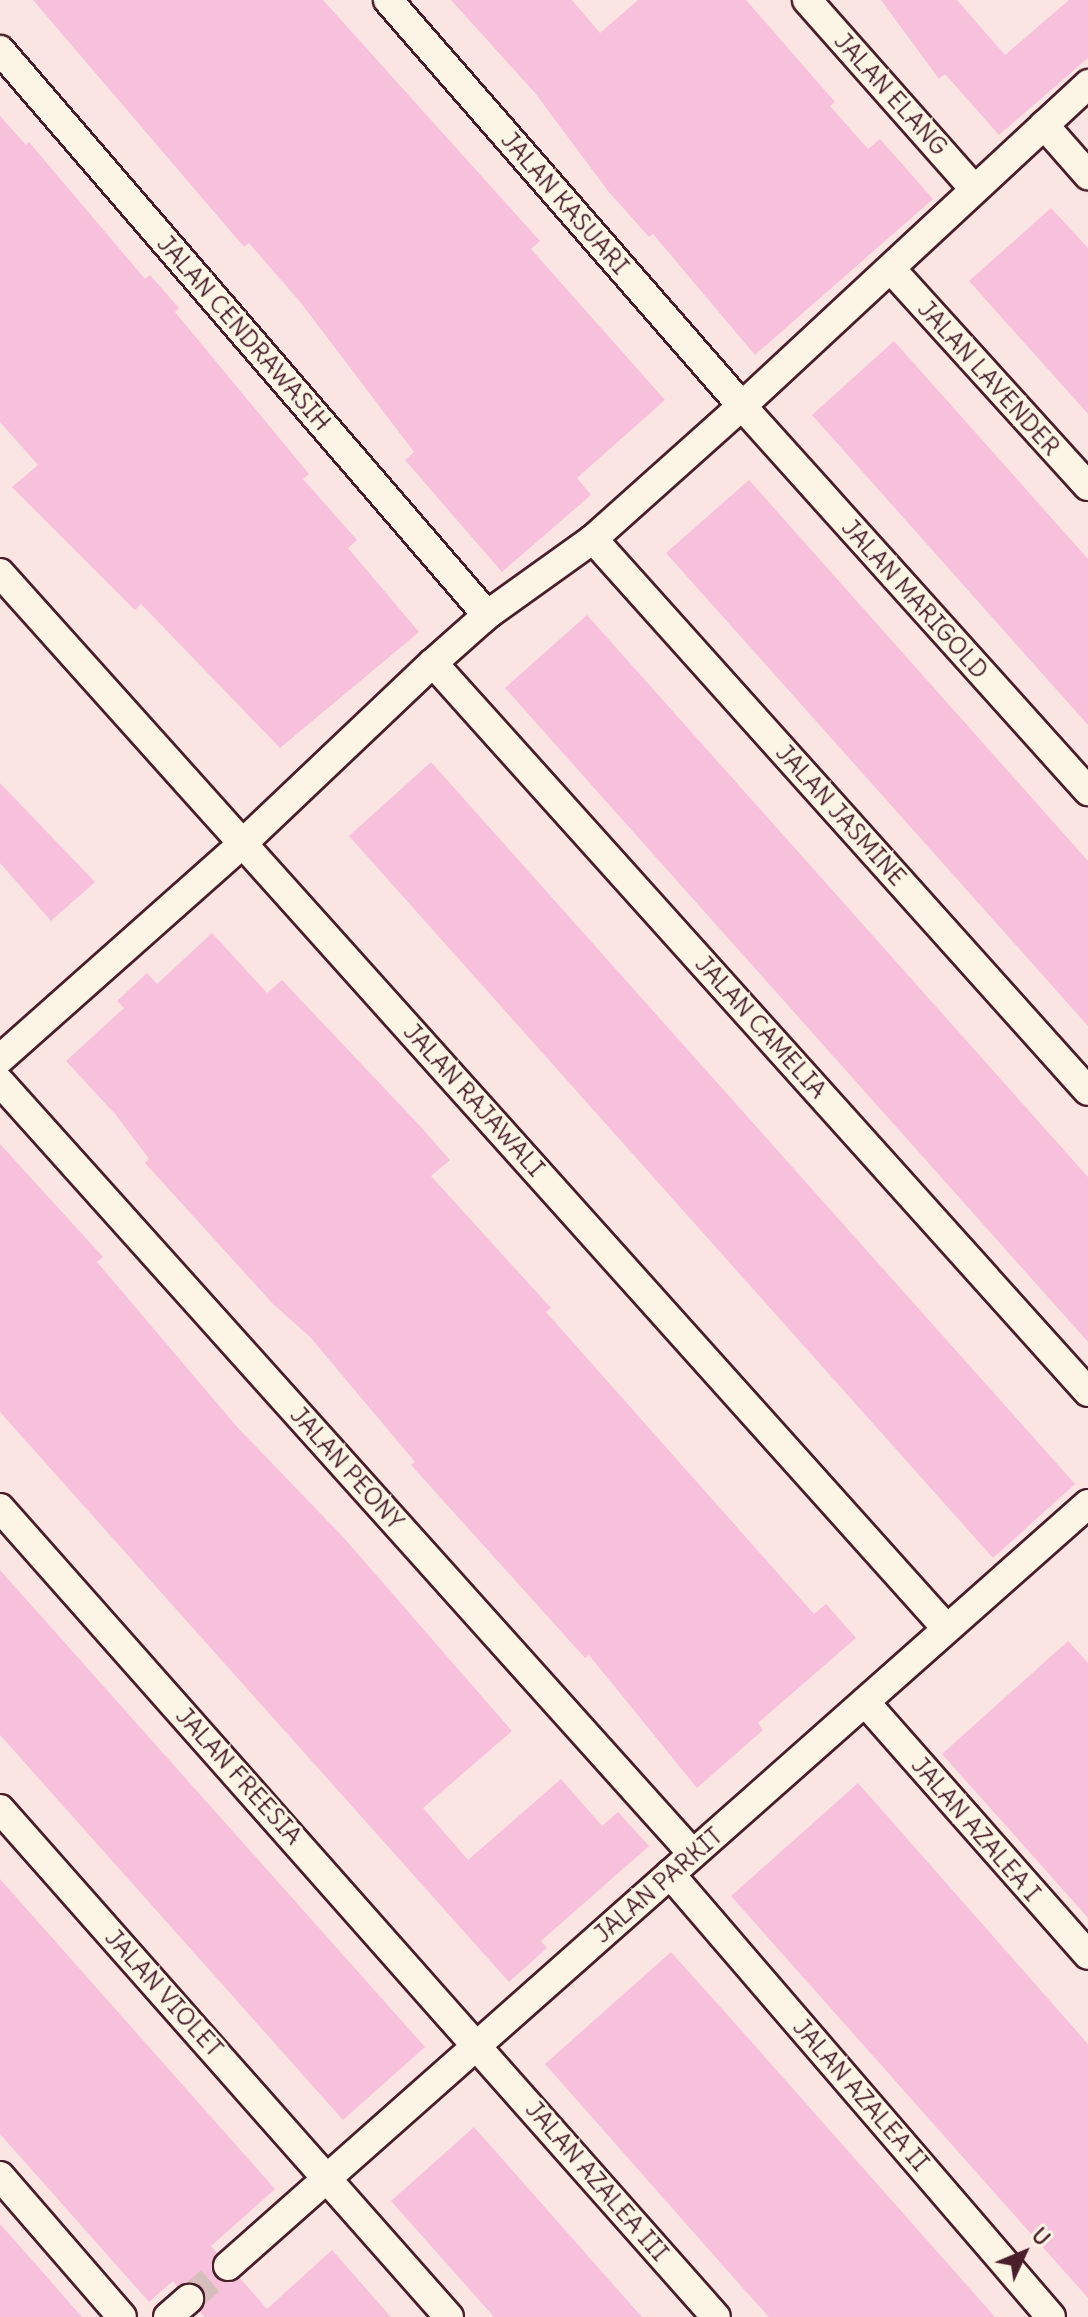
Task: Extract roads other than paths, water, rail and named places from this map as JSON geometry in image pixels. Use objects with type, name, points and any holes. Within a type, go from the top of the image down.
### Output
[{"type":"street","name":"JALAN KASUARI","points":[[388,0],[742,406]]},
{"type":"street","name":"JALAN ELANG","points":[[807,0],[974,189]]},
{"type":"street","name":"JALAN CENDRAWASIH","points":[[0,50],[487,615]]},
{"type":"street","points":[[0,1059],[243,843],[487,615],[593,539],[742,406],[1088,84]]},
{"type":"street","points":[[1044,125],[1088,175]]},
{"type":"street","name":"JALAN LAVENDER","points":[[891,269],[1088,486]]},
{"type":"street","name":"JALAN MARIGOLD","points":[[742,406],[1088,791]]},
{"type":"street","name":"JALAN JASMINE","points":[[593,539],[1088,1091]]},
{"type":"street","name":"JALAN RAJAWALI","points":[[0,573],[947,1629]]},
{"type":"street","name":"JALAN CAMELIA","points":[[433,663],[1088,1392]]},
{"type":"street","name":"JALAN PEONY","points":[[0,1082],[693,1854]]},
{"type":"street","name":"JALAN FREESIA","points":[[0,1508],[477,2045]]},
{"type":"street","name":"JALAN PARKIT","points":[[228,2266],[947,1629],[1084,1515]]},
{"type":"street","name":"JALAN AZALEA I","points":[[865,1702],[1088,1955]]},
{"type":"street","name":"JALAN VIOLET","points":[[0,1809],[449,2317]]},
{"type":"street","name":"JALAN AZALEA II","points":[[670,1874],[1051,2317]]},
{"type":"street","name":"JALAN AZALEA III","points":[[477,2045],[716,2317]]},
{"type":"street","points":[[0,2176],[122,2317]]},
{"type":"tunnel","points":[[189,2299],[228,2266]]}]
